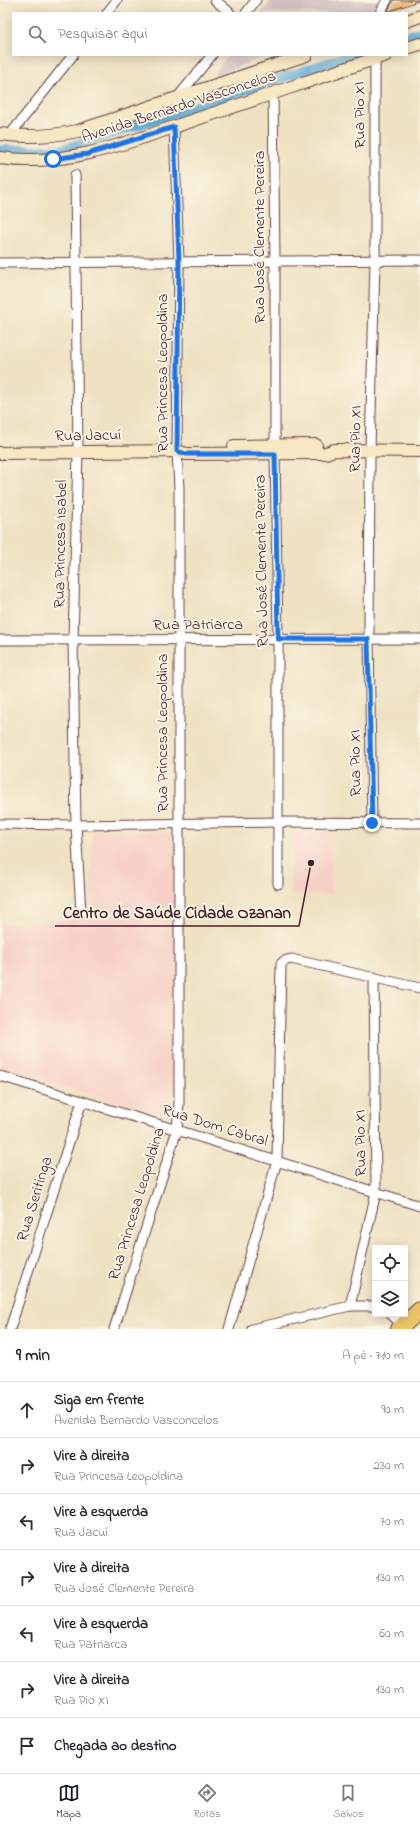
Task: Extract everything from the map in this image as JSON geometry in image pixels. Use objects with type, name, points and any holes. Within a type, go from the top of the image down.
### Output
[{"type":"highway","points":[[402,1328],[420,1310]]},
{"type":"main road","points":[[408,21],[420,16]]},
{"type":"main road","points":[[408,48],[420,44]]},
{"type":"main road","name":"Avenida Bernardo Vasconcelos","points":[[5,135],[43,136],[78,131],[303,56]]},
{"type":"main road","name":"Avenida Bernardo Vasconcelos","points":[[0,158],[30,160],[75,157],[174,127],[273,94],[379,56]]},
{"type":"main road","name":"Rua Jacuí","points":[[0,453],[177,451],[187,448],[275,449],[326,446],[334,450],[420,451]]},
{"type":"street","points":[[107,12],[117,0]]},
{"type":"street","points":[[215,0],[229,12]]},
{"type":"street","points":[[247,12],[256,0]]},
{"type":"street","points":[[380,12],[386,0]]},
{"type":"street","points":[[5,135],[72,56]]},
{"type":"street","points":[[177,98],[211,56]]},
{"type":"street","name":"Rua Pio XI","points":[[372,823],[368,639],[370,451],[379,56]]},
{"type":"street","name":"Rua José Clemente Pereira","points":[[273,94],[275,449],[278,639],[278,884]]},
{"type":"street","name":"Rua Princesa Leopoldina","points":[[114,1329],[177,1130],[179,1079],[179,488],[177,451],[179,261],[174,127]]},
{"type":"street","name":"Rua Princesa Isabel","points":[[75,175],[78,453],[73,640],[76,825],[81,913]]},
{"type":"street","points":[[0,263],[420,260]]},
{"type":"street","name":"Rua Patriarca","points":[[0,640],[420,639]]},
{"type":"street","points":[[0,824],[76,825],[279,822],[420,823]]},
{"type":"street","points":[[229,1329],[277,1161],[279,968],[284,961],[291,959],[420,988]]},
{"type":"street","name":"Rua Pio XI","points":[[350,1306],[376,1192],[374,977]]},
{"type":"street","name":"Rua Dom Cabral","points":[[0,1076],[420,1206]]},
{"type":"street","name":"Rua Seritinga","points":[[10,1329],[82,1101]]},
{"type":"street","points":[[252,1329],[350,1306],[372,1306]]},
{"type":"street","points":[[393,1317],[402,1328]]},
{"type":"shaded area","points":[[271,0],[380,0],[374,12],[262,12]]},
{"type":"shaded area","points":[[227,56],[267,56],[219,74],[214,73]]},
{"type":"shaded area","points":[[92,831],[177,833],[177,938],[173,1041],[174,1118],[0,1068],[0,1035],[2,1028],[0,1026],[0,924],[89,918]]},
{"type":"shaded area","points":[[292,832],[330,832],[331,895],[291,894]]},
{"type":"building","points":[[394,0],[418,0],[418,1],[387,12]]},
{"type":"waterway","points":[[408,36],[420,32]]},
{"type":"waterway","points":[[0,150],[60,150],[349,56]]},
{"type":"place","name":"Centro de Saúde Cidade Ozanan","points":[[311,863]]},
{"type":"route","points":[[53,159],[88,154],[174,127],[179,261],[177,451],[186,454],[275,454],[278,639],[368,639],[372,823]]}]
